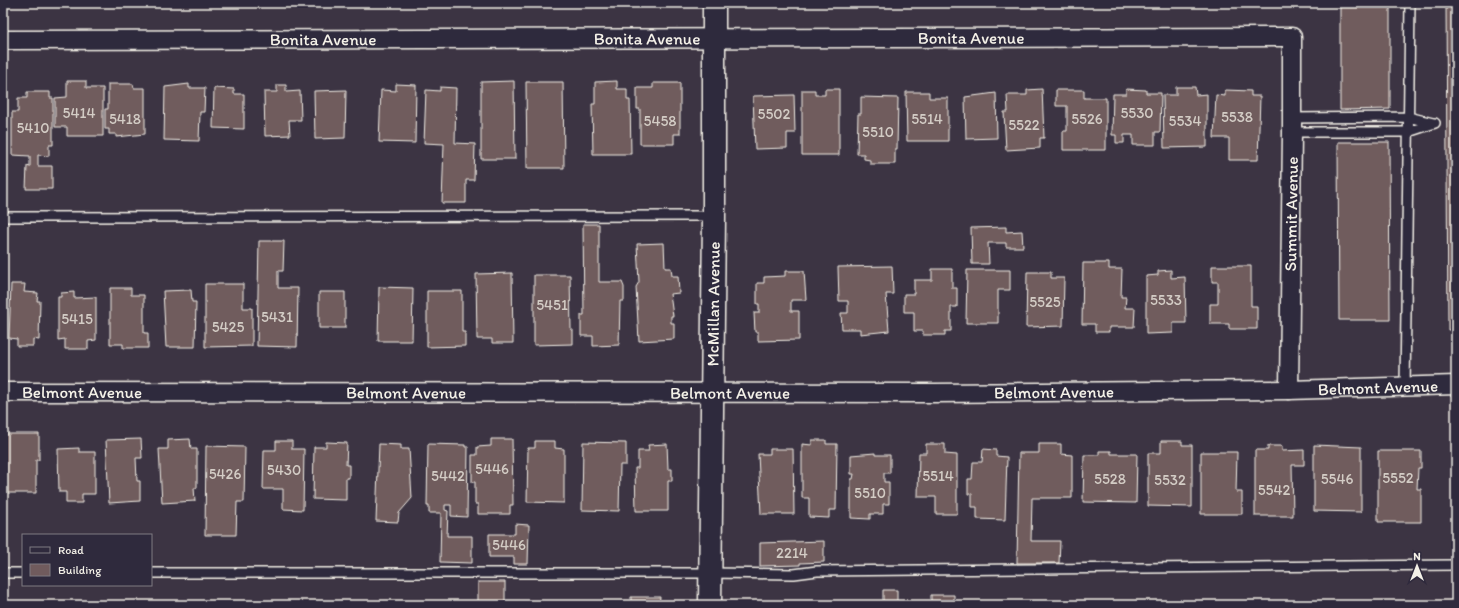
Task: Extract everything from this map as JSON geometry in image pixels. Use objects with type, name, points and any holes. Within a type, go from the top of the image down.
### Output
[{"type":"street","name":"McMillan Avenue","points":[[710,605],[714,216],[714,3]]},
{"type":"street","name":"Bonita Avenue","points":[[3,40],[1292,37]]},
{"type":"street","name":"Summit Avenue","points":[[1289,390],[1292,37]]},
{"type":"street","name":"Belmont Avenue","points":[[3,392],[712,393],[1289,390],[1405,388],[1456,385]]},
{"type":"lane","points":[[1405,388],[1410,3]]},
{"type":"lane","points":[[1408,117],[1434,123],[1408,132],[1292,125],[1408,117]]},
{"type":"lane","points":[[3,217],[714,216]]},
{"type":"lane","points":[[152,572],[710,572],[794,574],[817,571],[1456,565]]},
{"type":"lane","points":[[3,572],[22,572]]},
{"type":"building","points":[[1340,3],[1390,3],[1390,109],[1340,110]]},
{"type":"building","points":[[1446,3],[1456,3],[1456,330],[1448,330]]},
{"type":"building","points":[[67,81],[86,81],[86,88],[103,88],[103,136],[67,136],[67,127],[55,127],[55,98],[67,97]]},
{"type":"building","points":[[514,81],[515,159],[481,159],[481,82]]},
{"type":"building","points":[[617,81],[617,89],[627,89],[627,100],[630,100],[631,154],[593,154],[592,104],[595,104],[595,82]]},
{"type":"building","points":[[526,82],[563,82],[564,168],[527,168]]},
{"type":"building","points":[[653,83],[680,83],[680,134],[674,134],[674,144],[640,144],[640,109],[637,109],[637,88],[653,88]]},
{"type":"building","points":[[108,84],[133,84],[134,88],[145,88],[145,134],[116,137],[116,134],[109,134],[109,129],[105,129],[105,109],[108,109]]},
{"type":"building","points":[[189,84],[189,88],[205,88],[204,112],[200,112],[199,141],[164,140],[165,87]]},
{"type":"building","points":[[396,84],[416,85],[415,143],[379,142],[381,90],[396,91]]},
{"type":"building","points":[[277,85],[286,85],[286,92],[300,91],[301,120],[289,120],[290,135],[265,136],[264,92],[277,92]]},
{"type":"building","points":[[440,87],[456,88],[455,143],[475,144],[474,180],[466,180],[466,203],[442,203],[444,144],[424,143],[426,90],[440,91]]},
{"type":"building","points":[[1176,87],[1195,87],[1196,95],[1207,94],[1207,147],[1164,148],[1163,95],[1176,95]]},
{"type":"building","points":[[214,88],[234,89],[234,94],[244,94],[244,129],[213,128]]},
{"type":"building","points":[[825,89],[839,89],[839,155],[802,155],[802,90],[815,90],[815,95],[825,95]]},
{"type":"building","points":[[1042,89],[1044,138],[1040,138],[1040,148],[1006,150],[1004,112],[1008,112],[1007,95],[1027,95],[1027,90]]},
{"type":"building","points":[[1126,89],[1146,90],[1146,93],[1161,93],[1160,132],[1155,132],[1155,145],[1133,145],[1133,135],[1124,135],[1124,143],[1116,143],[1116,135],[1112,135],[1113,94],[1126,94]]},
{"type":"building","points":[[346,90],[345,138],[315,139],[314,91]]},
{"type":"building","points":[[1056,90],[1084,90],[1084,98],[1106,98],[1106,150],[1063,150],[1063,131],[1067,131],[1067,106],[1056,106]]},
{"type":"building","points":[[1225,90],[1251,91],[1251,96],[1260,96],[1258,160],[1229,160],[1229,138],[1214,138],[1216,95],[1225,96]]},
{"type":"building","points":[[27,92],[50,92],[50,98],[53,98],[53,145],[49,145],[49,156],[38,155],[38,166],[52,166],[52,189],[26,189],[27,166],[30,167],[30,156],[12,155],[12,112],[18,112],[18,98],[27,98]]},
{"type":"building","points":[[906,92],[929,92],[929,98],[948,98],[948,141],[907,141]]},
{"type":"building","points":[[996,93],[997,138],[966,139],[965,97]]},
{"type":"building","points":[[794,95],[795,133],[787,133],[787,148],[755,149],[753,96]]},
{"type":"building","points":[[861,97],[898,98],[897,149],[895,149],[895,164],[870,164],[870,160],[864,159],[864,154],[857,154],[858,114],[861,114]]},
{"type":"building","points":[[1338,142],[1389,142],[1390,320],[1339,320]]},
{"type":"building","points":[[583,224],[599,224],[599,282],[622,282],[624,287],[624,301],[620,301],[619,345],[593,346],[593,336],[581,336],[581,315],[584,315]]},
{"type":"building","points":[[1006,227],[1006,232],[1022,231],[1023,247],[1006,247],[1006,243],[988,243],[989,264],[972,264],[971,228]]},
{"type":"building","points":[[259,241],[284,241],[283,271],[278,271],[278,288],[298,288],[297,347],[257,346]]},
{"type":"building","points":[[664,243],[665,268],[671,268],[672,276],[678,276],[679,293],[670,294],[673,316],[671,316],[671,323],[674,323],[674,339],[639,341],[636,287],[639,282],[637,244]]},
{"type":"building","points":[[1083,263],[1109,263],[1109,269],[1122,269],[1121,297],[1126,297],[1125,308],[1135,308],[1134,327],[1109,327],[1109,332],[1095,332],[1095,324],[1082,324]]},
{"type":"building","points":[[892,266],[893,294],[886,294],[889,331],[860,334],[860,329],[842,329],[841,313],[848,313],[848,301],[839,301],[838,267]]},
{"type":"building","points":[[1212,266],[1251,266],[1251,306],[1257,306],[1257,329],[1229,329],[1229,324],[1210,324],[1210,304],[1218,304],[1218,282],[1212,282]]},
{"type":"building","points":[[932,269],[952,269],[952,288],[957,288],[957,307],[951,307],[951,331],[945,331],[945,335],[923,335],[923,331],[914,331],[914,312],[904,312],[904,294],[914,294],[914,280],[932,280]]},
{"type":"building","points":[[967,270],[1010,270],[1010,290],[998,290],[998,323],[966,323]]},
{"type":"building","points":[[1171,270],[1171,278],[1185,277],[1186,323],[1173,323],[1173,333],[1146,334],[1146,276],[1158,275],[1158,271]]},
{"type":"building","points":[[785,271],[804,271],[806,300],[791,300],[791,311],[799,311],[799,340],[758,341],[758,332],[755,332],[754,313],[759,313],[759,304],[757,304],[757,283],[764,283],[764,277],[785,276]]},
{"type":"building","points":[[1027,272],[1051,272],[1051,278],[1064,278],[1063,326],[1026,327]]},
{"type":"building","points":[[512,273],[513,343],[492,343],[492,339],[477,339],[476,274]]},
{"type":"building","points":[[534,275],[570,275],[571,330],[573,330],[573,344],[534,345]]},
{"type":"building","points":[[11,284],[25,284],[24,292],[38,293],[37,301],[40,301],[39,340],[33,339],[33,346],[17,346],[17,339],[9,338]]},
{"type":"building","points":[[205,284],[243,284],[243,308],[252,308],[252,346],[205,347]]},
{"type":"building","points":[[379,287],[413,288],[412,341],[378,341]]},
{"type":"building","points":[[110,288],[131,288],[131,295],[144,295],[144,333],[148,333],[148,348],[123,348],[123,344],[110,344]]},
{"type":"building","points":[[191,290],[192,302],[196,302],[195,347],[166,347],[163,291]]},
{"type":"building","points":[[427,291],[462,291],[462,332],[465,332],[465,346],[427,347]]},
{"type":"building","points":[[74,292],[74,298],[96,297],[96,340],[88,341],[88,349],[65,349],[65,339],[58,340],[58,297],[61,297],[61,293]]},
{"type":"building","points":[[319,292],[345,292],[345,328],[319,328]]},
{"type":"building","points":[[4,434],[39,434],[39,460],[36,460],[36,493],[5,493]]},
{"type":"building","points":[[141,439],[142,458],[136,458],[137,481],[140,481],[140,501],[109,503],[106,440]]},
{"type":"building","points":[[190,439],[191,449],[197,449],[197,488],[194,488],[195,501],[162,503],[159,449],[168,449],[168,440]]},
{"type":"building","points":[[491,439],[512,439],[513,505],[510,505],[510,514],[478,514],[478,504],[475,504],[475,482],[472,482],[472,455],[477,455],[477,447],[491,446]]},
{"type":"building","points":[[812,440],[826,440],[826,444],[837,444],[836,510],[829,510],[829,518],[809,517],[809,498],[802,498],[802,444],[812,445]]},
{"type":"building","points":[[276,441],[292,441],[292,449],[304,449],[303,510],[283,509],[283,489],[263,489],[264,450],[276,450]]},
{"type":"building","points":[[535,441],[555,441],[555,448],[564,449],[564,503],[527,502],[528,448],[535,448]]},
{"type":"building","points":[[1161,441],[1182,441],[1182,445],[1192,445],[1192,507],[1148,506],[1148,453],[1161,453]]},
{"type":"building","points":[[326,442],[347,443],[346,465],[349,465],[349,478],[346,478],[346,500],[313,499],[314,447],[326,447]]},
{"type":"building","points":[[583,442],[626,443],[626,465],[620,465],[619,511],[582,510]]},
{"type":"building","points":[[379,444],[401,445],[401,449],[409,449],[412,498],[399,513],[398,522],[376,521]]},
{"type":"building","points":[[428,444],[465,445],[465,447],[468,447],[467,517],[451,516],[451,505],[445,505],[445,510],[448,511],[447,536],[472,536],[472,563],[440,562],[441,513],[429,513],[429,506],[427,506]]},
{"type":"building","points":[[667,444],[668,469],[672,469],[672,481],[668,481],[668,511],[636,511],[635,468],[638,468],[638,451],[649,451],[648,445]]},
{"type":"building","points":[[926,444],[945,444],[945,454],[957,455],[957,514],[936,514],[936,497],[918,497],[919,453],[926,453]]},
{"type":"building","points":[[1039,444],[1061,444],[1061,454],[1072,455],[1072,498],[1032,498],[1031,541],[1060,541],[1059,563],[1017,563],[1019,453],[1039,453]]},
{"type":"building","points":[[1314,445],[1361,447],[1361,512],[1314,511]]},
{"type":"building","points":[[206,446],[245,447],[244,502],[237,502],[236,535],[205,535]]},
{"type":"building","points":[[1268,446],[1282,446],[1282,451],[1304,450],[1304,465],[1292,465],[1293,516],[1255,516],[1255,450],[1268,450]]},
{"type":"building","points":[[79,448],[79,452],[95,452],[95,494],[82,494],[82,503],[66,503],[66,492],[59,492],[58,449]]},
{"type":"building","points":[[770,449],[793,449],[794,514],[761,514],[758,454],[770,454]]},
{"type":"building","points":[[983,449],[996,450],[996,456],[1007,457],[1005,520],[977,519],[977,507],[972,507],[972,494],[968,494],[968,479],[972,479],[973,462],[982,462]]},
{"type":"building","points":[[1099,451],[1111,451],[1111,454],[1137,454],[1136,503],[1083,502],[1084,455],[1099,455]]},
{"type":"building","points":[[1378,451],[1421,451],[1421,468],[1418,468],[1417,489],[1421,489],[1421,522],[1378,522]]},
{"type":"building","points":[[1201,452],[1237,452],[1236,492],[1242,492],[1242,514],[1201,514]]},
{"type":"building","points":[[875,453],[875,455],[890,455],[890,473],[884,473],[884,482],[889,482],[889,504],[883,504],[883,514],[870,514],[870,519],[851,518],[851,479],[853,479],[854,474],[851,474],[851,455]]},
{"type":"building","points":[[515,524],[529,525],[528,564],[514,564],[514,557],[489,557],[489,534],[515,534]]},
{"type":"building","points":[[824,541],[824,562],[800,563],[800,565],[760,566],[760,543]]},
{"type":"building","points":[[478,582],[505,582],[505,605],[478,605]]},
{"type":"building","points":[[883,590],[897,590],[897,605],[883,605]]},
{"type":"building","points":[[931,595],[954,595],[954,605],[931,605]]},
{"type":"building","points":[[631,597],[660,597],[659,605],[631,605]]}]
